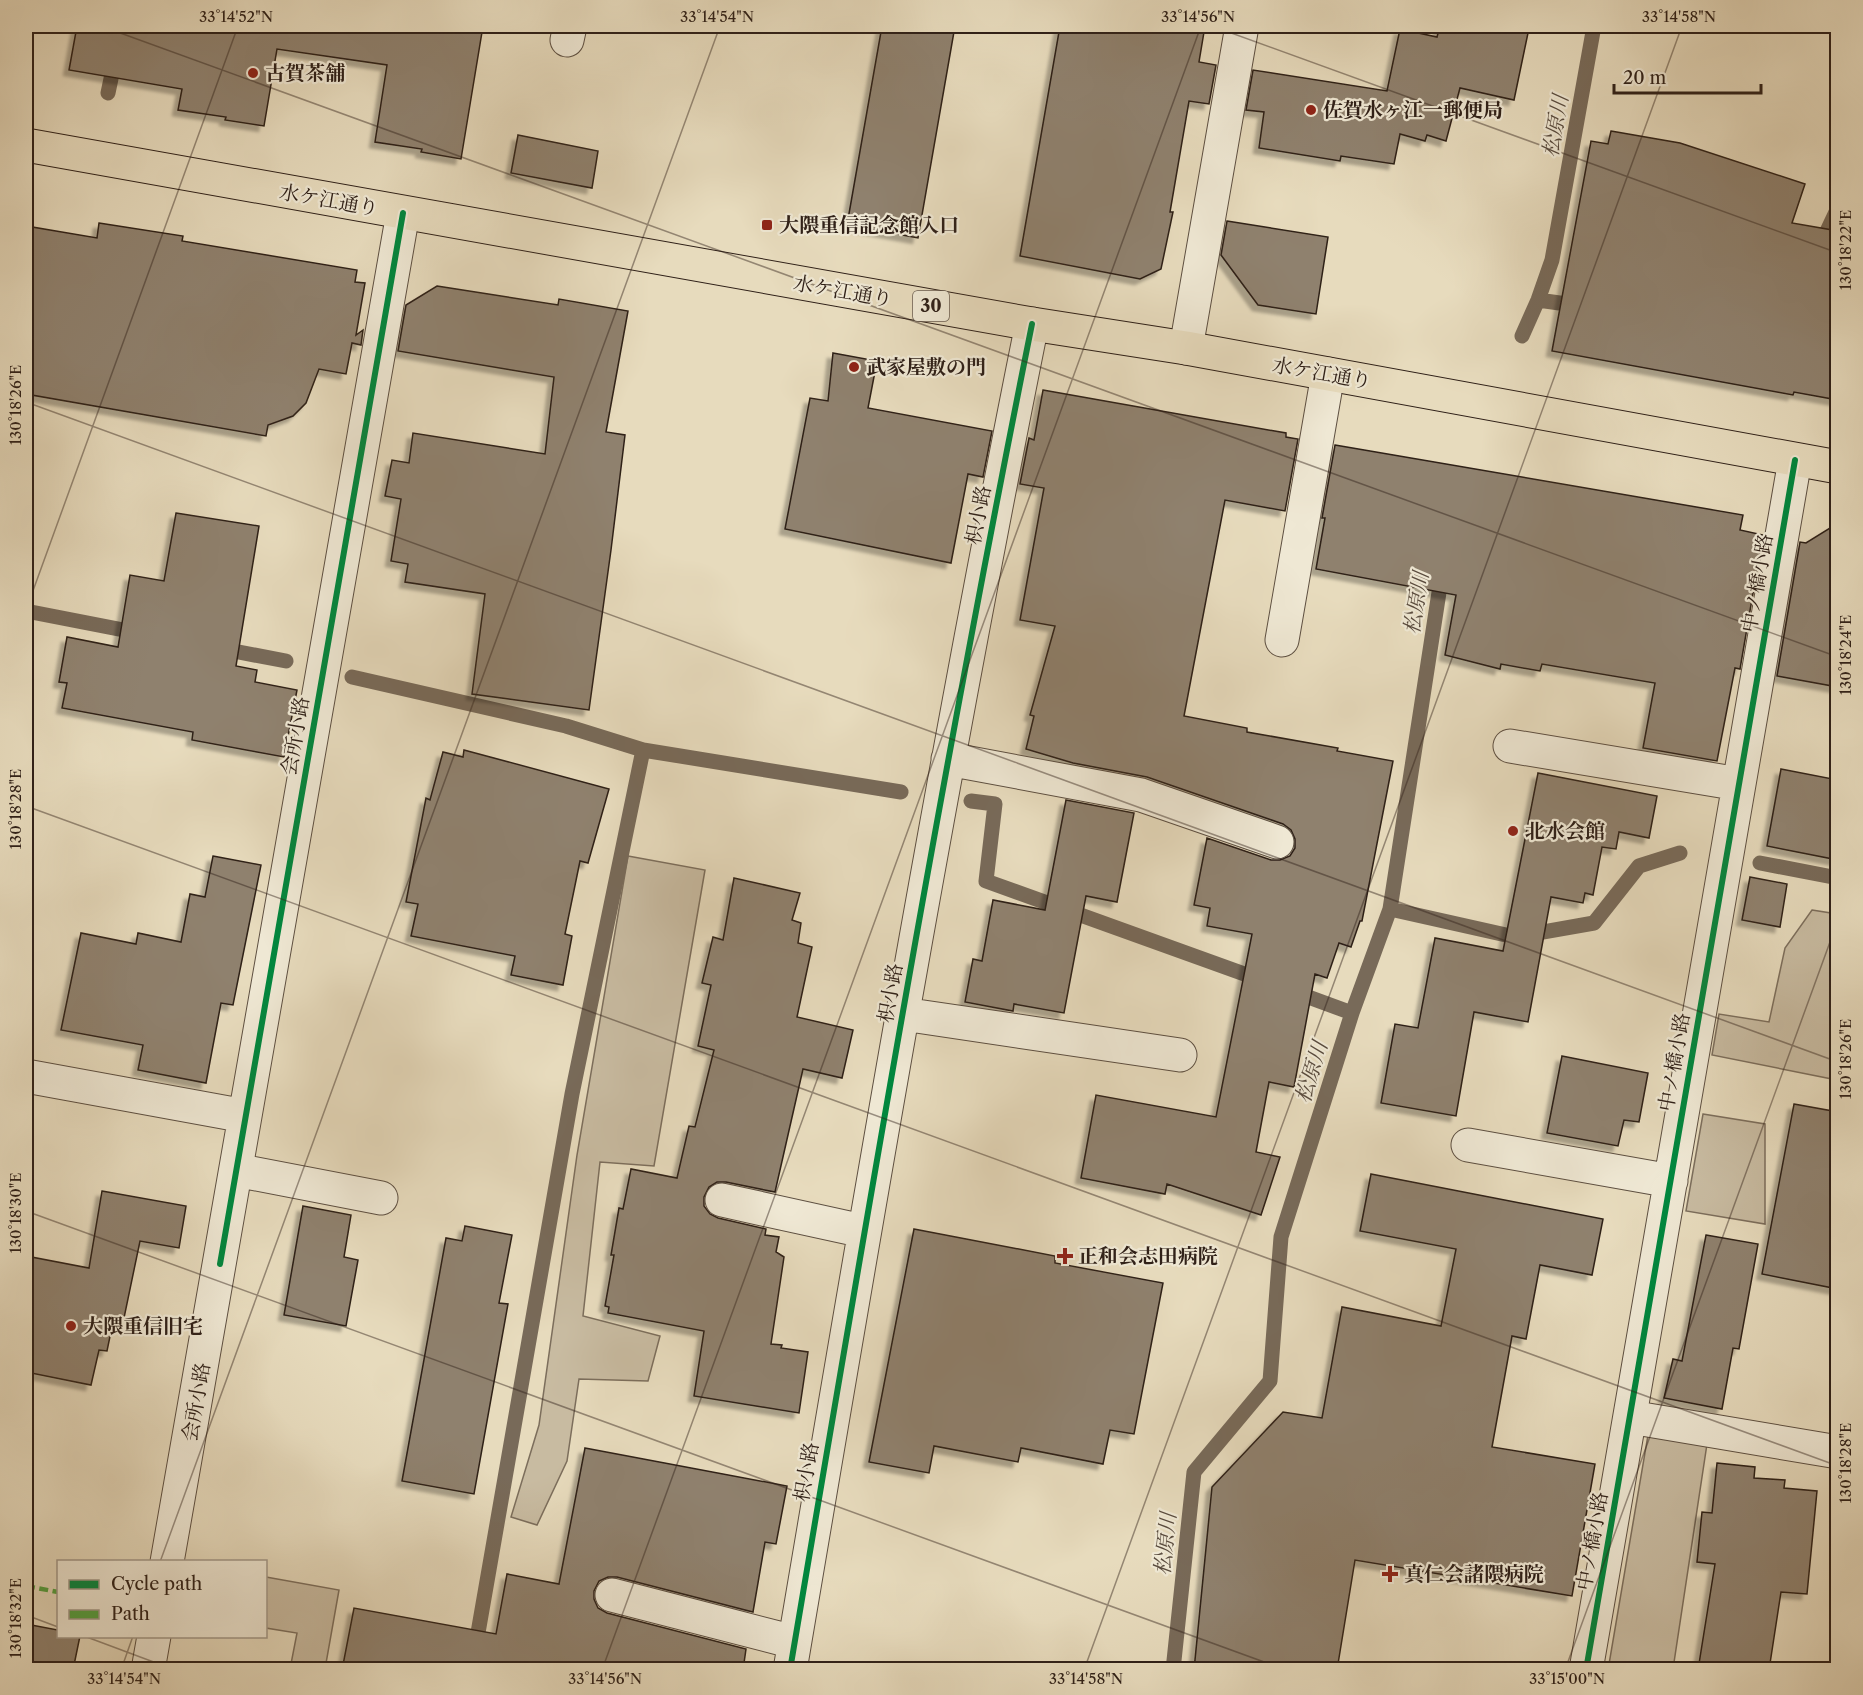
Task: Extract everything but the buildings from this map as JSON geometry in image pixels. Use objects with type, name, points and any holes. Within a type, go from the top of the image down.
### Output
[{"type":"main road","name":"水ケ江通り","points":[[26,145],[1032,324],[1185,348],[1838,467]]},
{"type":"street","points":[[1185,348],[1242,26]]},
{"type":"street","name":"会所小路","points":[[167,1560],[403,213]]},
{"type":"street","name":"枳小路","points":[[792,1656],[863,1231],[948,759],[1032,324]]},
{"type":"street","points":[[1282,640],[1328,374]]},
{"type":"street","name":"中ノ橋小路","points":[[1586,1670],[1796,460]]},
{"type":"street","points":[[1510,746],[1739,784]]},
{"type":"street","points":[[948,759],[1141,795],[1277,842]]},
{"type":"street","points":[[903,1014],[1179,1055]]},
{"type":"street","points":[[26,1076],[245,1116]]},
{"type":"street","points":[[1468,1145],[1671,1180]]},
{"type":"street","points":[[236,1170],[381,1198]]},
{"type":"street","points":[[722,1200],[863,1231]]},
{"type":"street","points":[[1630,1417],[1838,1452]]},
{"type":"street","points":[[612,1595],[792,1656]]},
{"type":"street","points":[[148,1670],[154,1638]]},
{"type":"shaded area","points":[[628,856],[705,870],[654,1166],[600,1162],[583,1316],[660,1336],[648,1381],[579,1379],[567,1461],[537,1525],[511,1517],[539,1425],[577,1155]]},
{"type":"shaded area","points":[[1812,910],[1837,914],[1837,1080],[1712,1055],[1719,1014],[1769,1022],[1785,948]]},
{"type":"shaded area","points":[[1703,1114],[1765,1124],[1765,1224],[1686,1211]]},
{"type":"shaded area","points":[[1648,1435],[1707,1444],[1673,1669],[1608,1670]]},
{"type":"shaded area","points":[[267,1577],[339,1590],[325,1669],[290,1669],[297,1633],[267,1628]]},
{"type":"waterway","points":[[108,93],[122,26]]},
{"type":"waterway","name":"松原川","points":[[1522,336],[1552,260],[1594,26]]},
{"type":"waterway","points":[[1820,246],[1838,208]]},
{"type":"waterway","points":[[1538,300],[1581,306]]},
{"type":"waterway","name":"松原川","points":[[1173,1670],[1194,1472],[1270,1381],[1281,1237],[1352,1013],[1390,909],[1442,573]]},
{"type":"waterway","points":[[26,611],[139,633]]},
{"type":"waterway","points":[[218,648],[286,661]]},
{"type":"waterway","points":[[352,677],[566,726],[643,750],[901,792]]},
{"type":"waterway","points":[[475,1650],[572,1094],[643,750]]},
{"type":"waterway","points":[[971,801],[995,804],[986,881],[1261,980]]},
{"type":"waterway","points":[[1390,909],[1515,937],[1594,923],[1639,866],[1680,853]]},
{"type":"waterway","points":[[1760,863],[1838,878]]},
{"type":"waterway","points":[[1292,991],[1352,1013]]},
{"type":"marked path","points":[[26,1586],[57,1592]]},
{"type":"cycle path","points":[[220,1264],[403,213]]},
{"type":"cycle path","points":[[790,1670],[936,828],[1032,324]]},
{"type":"cycle path","points":[[1586,1670],[1795,460]]},
{"type":"place","name":"古賀茶舗","points":[[253,73]]},
{"type":"place","name":"佐賀水ヶ江一郵便局","points":[[1311,110]]},
{"type":"place","name":"大隈重信記念館入口","points":[[767,225]]},
{"type":"place","name":"武家屋敷の門","points":[[854,367]]},
{"type":"place","name":"北水会館","points":[[1513,831]]},
{"type":"place","name":"正和会志田病院","points":[[1065,1256]]},
{"type":"place","name":"大隈重信旧宅","points":[[71,1326]]},
{"type":"place","name":"真仁会諸隈病院","points":[[1390,1574]]}]
